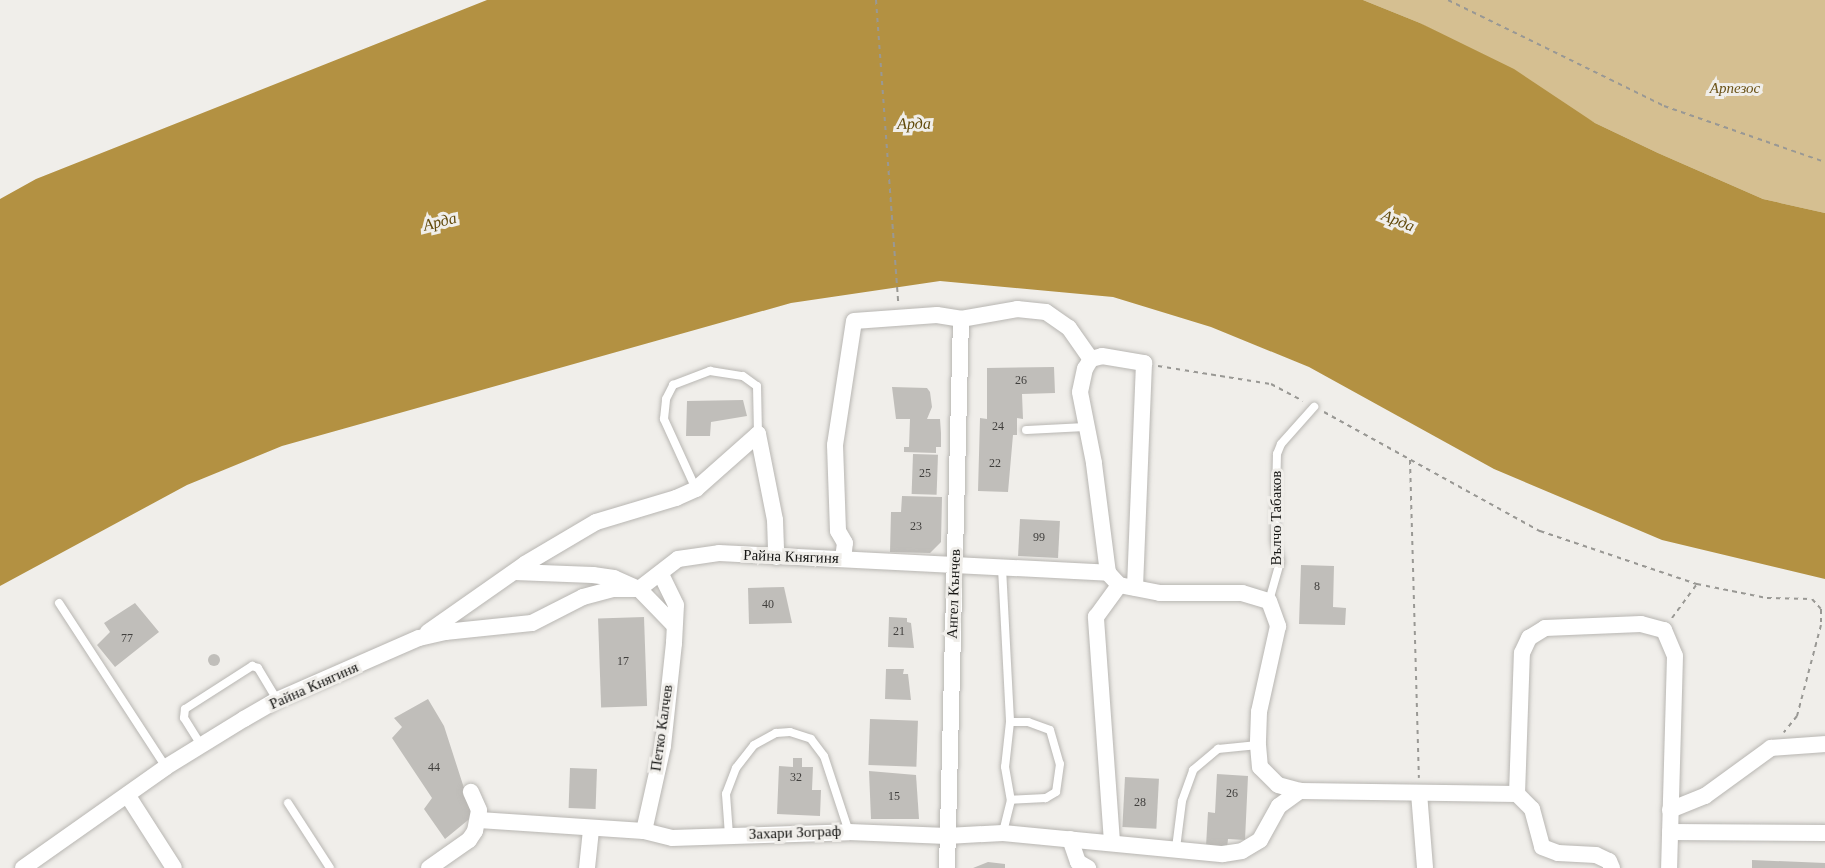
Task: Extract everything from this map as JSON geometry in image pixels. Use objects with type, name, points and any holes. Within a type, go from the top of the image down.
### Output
[{"type":"street","points":[[843,559],[845,543],[838,531],[835,446],[854,321],[937,315],[961,319],[1017,309],[1046,312],[1069,328],[1091,360]]},
{"type":"street","name":"Ангел Кънчев","points":[[947,868],[961,319]]},
{"type":"street","points":[[1091,360],[1102,356],[1144,363],[1121,582],[1096,617],[1112,842]]},
{"type":"street","points":[[1091,360],[1080,392],[1121,582]]},
{"type":"street","points":[[419,639],[515,572],[596,522],[676,498],[696,489],[758,434]]},
{"type":"street","points":[[758,434],[775,520],[776,557]]},
{"type":"street","name":"Райна Княгиня","points":[[23,868],[41,863],[166,767],[278,700],[419,639],[445,632],[532,623],[583,597],[612,589],[639,589],[678,559],[694,554],[1002,568],[1121,582],[1186,595],[1242,593],[1269,601]]},
{"type":"street","points":[[515,572],[614,578],[639,589],[673,624]]},
{"type":"street","name":"Петко Калчев","points":[[644,831],[663,746],[676,605],[661,574]]},
{"type":"street","points":[[1269,601],[1278,626],[1259,712],[1258,745],[1260,767],[1278,785],[1300,791],[1517,794],[1532,809],[1542,847],[1558,853],[1596,855],[1609,861],[1612,868]]},
{"type":"street","points":[[1517,794],[1522,653],[1529,638],[1545,628],[1641,624],[1664,630],[1675,656],[1669,868]]},
{"type":"street","points":[[1671,810],[1705,796],[1772,748],[1825,744]]},
{"type":"street","name":"Захари Зограф","points":[[479,820],[591,830],[644,831],[672,838],[849,832],[947,836],[1003,833],[1223,854],[1242,851],[1260,840],[1279,806],[1300,791]]},
{"type":"street","points":[[429,868],[470,840],[479,820],[471,792]]},
{"type":"street","points":[[1419,793],[1425,868]]},
{"type":"street","points":[[128,796],[174,868]]},
{"type":"street","points":[[587,868],[591,830]]},
{"type":"street","points":[[1670,832],[1825,833]]},
{"type":"street","points":[[1070,839],[1078,862],[1088,868]]},
{"type":"lane","points":[[696,489],[664,419],[666,399],[673,385],[710,371],[743,376],[757,386],[758,434]]},
{"type":"lane","name":"Вълчо Табаков","points":[[1269,601],[1280,562],[1275,541],[1277,454],[1281,444],[1314,407]]},
{"type":"lane","points":[[1026,430],[1086,427]]},
{"type":"lane","points":[[1002,568],[1010,722],[1005,767],[1011,800],[1003,833]]},
{"type":"lane","points":[[59,603],[166,767]]},
{"type":"lane","points":[[201,745],[184,717],[185,709],[252,666],[258,668],[278,700]]},
{"type":"lane","points":[[1010,722],[1028,722],[1050,730],[1060,764],[1056,792],[1046,798],[1011,800]]},
{"type":"lane","points":[[729,835],[726,794],[736,768],[754,745],[776,733],[790,732],[811,739],[824,756],[849,832]]},
{"type":"lane","points":[[1176,848],[1182,801],[1193,770],[1218,749],[1258,745]]},
{"type":"lane","points":[[288,803],[330,868]]},
{"type":"path","points":[[876,0],[897,291]]},
{"type":"path","points":[[1448,0],[1664,106],[1825,162]]},
{"type":"path","points":[[1144,363],[1271,384],[1540,531],[1697,584],[1767,598],[1812,600],[1821,609],[1821,625],[1797,717],[1772,748]]},
{"type":"path","points":[[1410,459],[1419,793]]},
{"type":"path","points":[[1664,630],[1697,584]]},
{"type":"green space","name":"Арпезос","points":[[1363,0],[1825,0],[1825,213],[1763,199],[1658,153],[1595,123],[1420,23]]},
{"type":"water","name":"Арда","points":[[487,0],[1363,0],[1420,23],[1514,69],[1595,123],[1658,153],[1763,199],[1825,213],[1825,579],[1662,540],[1494,469],[1309,367],[1211,327],[1113,297],[940,281],[791,303],[282,446],[187,485],[0,586],[0,199],[36,179]]},
{"type":"building","points":[[1054,367],[1055,393],[1022,394],[1023,419],[1017,418],[1017,435],[1013,435],[1008,492],[978,491],[980,418],[987,419],[987,368]]},
{"type":"building","points":[[892,387],[927,388],[930,392],[932,407],[927,419],[940,419],[941,447],[936,447],[936,453],[904,452],[904,447],[909,447],[910,419],[896,419]]},
{"type":"building","points":[[743,400],[747,416],[711,422],[710,436],[686,436],[687,401]]},
{"type":"building","points":[[913,454],[938,455],[937,495],[912,494]]},
{"type":"building","points":[[902,496],[942,497],[941,542],[930,553],[890,552],[891,512],[901,512]]},
{"type":"building","points":[[1020,519],[1060,521],[1058,558],[1018,556]]},
{"type":"building","points":[[1301,565],[1334,566],[1333,607],[1346,608],[1345,625],[1299,624]]},
{"type":"building","points":[[784,587],[792,623],[749,624],[748,588]]},
{"type":"building","points":[[135,603],[159,632],[115,667],[97,645],[110,632],[104,623]]},
{"type":"building","points":[[644,617],[647,706],[601,708],[598,619]]},
{"type":"building","points":[[889,617],[907,618],[907,622],[911,623],[914,648],[888,647]]},
{"type":"building","points":[[216,654],[220,660],[216,666],[212,666],[208,658]]},
{"type":"building","points":[[886,669],[904,669],[903,674],[908,674],[911,700],[885,699]]},
{"type":"building","points":[[428,699],[444,726],[473,816],[445,839],[424,809],[432,798],[392,738],[402,727],[394,718]]},
{"type":"building","points":[[870,719],[918,721],[916,767],[868,765]]},
{"type":"building","points":[[793,758],[802,758],[802,767],[813,767],[812,790],[821,790],[820,816],[777,814],[779,766],[793,767]]},
{"type":"building","points":[[570,768],[597,769],[596,809],[569,808]]},
{"type":"building","points":[[869,771],[916,775],[919,819],[871,819]]},
{"type":"building","points":[[1217,774],[1248,776],[1245,840],[1228,839],[1227,848],[1206,846],[1208,812],[1215,813]]},
{"type":"building","points":[[1125,777],[1159,779],[1156,829],[1122,827]]},
{"type":"building","points":[[1752,860],[1825,863],[1825,868],[1752,868]]},
{"type":"building","points":[[988,862],[1005,864],[1005,868],[973,868]]}]
